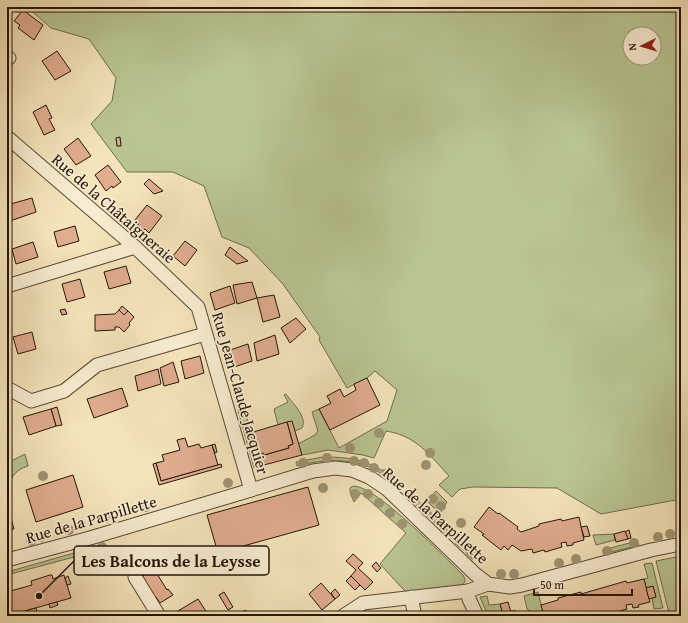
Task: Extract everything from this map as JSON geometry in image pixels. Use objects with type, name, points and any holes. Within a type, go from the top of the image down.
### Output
[{"type":"street","name":"Rue de la Châtaigneraie","points":[[7,137],[135,247],[198,306]]},
{"type":"street","points":[[7,286],[135,247]]},
{"type":"street","name":"Rue Jean-Claude Jacquier","points":[[198,306],[251,490]]},
{"type":"street","points":[[7,388],[31,400],[64,391],[96,365],[205,334]]},
{"type":"street","name":"Rue de la Parpillette","points":[[7,560],[90,538],[313,471],[335,468],[352,470],[387,489],[475,574],[488,584],[510,587],[522,585],[651,550],[681,544]]},
{"type":"street","points":[[135,577],[159,616]]},
{"type":"street","points":[[343,616],[363,603],[468,590],[488,584]]},
{"type":"street","points":[[468,590],[469,599],[477,616]]},
{"type":"street","points":[[411,597],[415,616]]},
{"type":"green space","points":[[27,7],[681,7],[681,499],[601,514],[557,488],[473,487],[460,489],[452,497],[439,485],[449,476],[427,452],[408,438],[386,431],[374,458],[328,450],[302,455],[298,444],[315,435],[318,431],[312,412],[319,409],[339,448],[387,421],[397,390],[375,371],[367,378],[347,388],[319,340],[320,337],[283,284],[249,248],[222,237],[204,186],[173,172],[127,172],[91,124],[112,101],[116,78],[89,39],[51,28]]},
{"type":"green space","points":[[286,394],[303,419],[302,428],[295,431],[278,425],[274,409],[288,402],[284,395]]},
{"type":"green space","points":[[244,408],[260,466],[254,468],[238,410]]},
{"type":"green space","points":[[25,454],[28,466],[19,470],[13,476],[10,483],[9,493],[7,493],[7,463]]},
{"type":"green space","points":[[323,457],[347,458],[366,463],[394,478],[404,486],[401,489],[379,472],[360,464],[328,461],[297,466],[296,462]]},
{"type":"green space","points":[[353,486],[364,489],[377,497],[410,523],[463,575],[465,582],[461,585],[406,592],[380,564],[406,533],[361,493],[354,502],[350,492],[350,488]]},
{"type":"green space","points":[[436,491],[447,502],[440,514],[427,501]]},
{"type":"green space","points":[[409,492],[476,555],[473,559],[407,496]]},
{"type":"green space","points":[[614,534],[615,540],[596,545],[593,535]]},
{"type":"green space","points":[[637,541],[639,545],[604,554],[603,550]]},
{"type":"green space","points":[[88,549],[89,553],[7,575],[7,572]]},
{"type":"green space","points":[[681,556],[681,610],[669,613],[656,561]]},
{"type":"green space","points":[[652,563],[663,608],[654,609],[652,598],[656,597],[653,587],[646,588],[644,579],[648,578],[644,564]]},
{"type":"green space","points":[[538,592],[543,613],[535,614],[527,609],[524,596]]},
{"type":"green space","points":[[487,596],[489,605],[500,604],[503,614],[515,610],[517,616],[488,616],[480,597]]},
{"type":"building","points":[[23,10],[43,25],[34,40],[18,28],[20,25],[14,21]]},
{"type":"building","points":[[57,51],[71,71],[55,80],[42,61]]},
{"type":"building","points":[[7,68],[12,84],[7,86]]},
{"type":"building","points":[[46,105],[52,118],[49,119],[55,130],[44,135],[33,112]]},
{"type":"building","points":[[120,137],[121,146],[117,146],[116,138]]},
{"type":"building","points":[[78,138],[91,156],[76,165],[64,149]]},
{"type":"building","points":[[108,165],[121,182],[113,188],[112,186],[106,191],[95,175]]},
{"type":"building","points":[[149,179],[163,191],[154,194],[144,184]]},
{"type":"building","points":[[32,198],[36,212],[7,222],[7,205]]},
{"type":"building","points":[[147,205],[162,216],[149,233],[137,225],[139,224],[135,220]]},
{"type":"building","points":[[75,226],[79,241],[58,247],[54,232]]},
{"type":"building","points":[[185,241],[197,250],[185,266],[173,256]]},
{"type":"building","points":[[33,242],[38,257],[16,264],[12,249]]},
{"type":"building","points":[[230,247],[248,261],[237,264],[225,255]]},
{"type":"building","points":[[126,266],[131,283],[109,289],[104,272]]},
{"type":"building","points":[[80,279],[85,297],[67,302],[62,284]]},
{"type":"building","points":[[252,282],[257,298],[237,304],[233,285]]},
{"type":"building","points":[[230,286],[235,303],[215,310],[210,293]]},
{"type":"building","points":[[274,295],[280,317],[263,322],[257,298]]},
{"type":"building","points":[[122,306],[128,311],[124,315],[119,310]]},
{"type":"building","points":[[65,309],[67,314],[62,315],[60,310]]},
{"type":"building","points":[[119,310],[124,315],[128,311],[134,317],[124,332],[119,327],[115,327],[115,330],[95,331],[95,315],[115,314]]},
{"type":"building","points":[[296,318],[306,329],[290,343],[281,328]]},
{"type":"building","points":[[32,332],[36,349],[18,354],[13,337]]},
{"type":"building","points":[[275,335],[279,354],[257,361],[254,343]]},
{"type":"building","points":[[248,344],[252,361],[231,368],[227,351]]},
{"type":"building","points":[[200,356],[204,373],[185,379],[181,361]]},
{"type":"building","points":[[173,362],[179,382],[164,386],[160,368]]},
{"type":"building","points":[[158,369],[161,384],[138,391],[135,376]]},
{"type":"building","points":[[367,378],[380,405],[330,430],[319,409],[331,403],[327,396],[340,389],[344,397],[356,390],[354,384]]},
{"type":"building","points":[[122,388],[128,406],[94,418],[87,399]]},
{"type":"building","points":[[57,407],[62,425],[56,426],[51,409]]},
{"type":"building","points":[[51,409],[56,426],[29,435],[23,417]]},
{"type":"building","points":[[292,421],[302,455],[260,466],[257,455],[263,453],[264,455],[289,448],[288,446],[293,444],[287,422]]},
{"type":"building","points":[[287,422],[293,444],[288,446],[289,448],[264,455],[263,453],[257,455],[250,433]]},
{"type":"building","points":[[185,438],[188,447],[199,444],[201,448],[212,445],[218,465],[161,481],[156,463],[164,461],[162,455],[180,450],[177,440]]},
{"type":"building","points":[[7,443],[12,452],[7,455]]},
{"type":"building","points":[[215,444],[217,452],[215,453],[212,445]]},
{"type":"building","points":[[156,463],[161,481],[221,464],[222,467],[159,485],[153,464]]},
{"type":"building","points":[[73,475],[83,507],[36,522],[26,490]]},
{"type":"building","points":[[308,487],[319,525],[218,553],[207,515]]},
{"type":"building","points":[[7,505],[14,529],[7,530]]},
{"type":"building","points":[[489,507],[518,527],[517,529],[521,532],[539,526],[539,524],[579,517],[584,540],[567,546],[566,542],[561,543],[562,547],[545,552],[544,550],[533,553],[532,549],[521,551],[512,545],[508,550],[504,546],[501,550],[474,527]]},
{"type":"building","points":[[587,526],[590,536],[584,537],[581,527]]},
{"type":"building","points":[[629,530],[631,538],[627,539],[625,532]]},
{"type":"building","points":[[625,531],[628,539],[616,542],[614,534]]},
{"type":"building","points":[[353,554],[363,563],[358,568],[373,582],[365,590],[351,576],[356,570],[346,561]]},
{"type":"building","points":[[376,562],[381,568],[377,572],[372,566]]},
{"type":"building","points":[[154,569],[167,590],[168,589],[173,595],[160,603],[156,597],[153,599],[140,578]]},
{"type":"building","points":[[52,575],[53,579],[64,575],[71,598],[14,614],[15,616],[7,616],[7,592],[32,585],[31,581]]},
{"type":"building","points":[[68,576],[71,584],[67,585],[65,578]]},
{"type":"building","points":[[351,576],[360,585],[355,590],[346,581]]},
{"type":"building","points":[[644,579],[650,602],[638,605],[639,607],[633,608],[632,604],[626,605],[627,609],[610,614],[610,612],[594,616],[544,616],[541,605],[558,600],[558,598],[581,592],[581,594],[626,581],[627,583]]},
{"type":"building","points":[[321,583],[335,599],[322,610],[309,594]]},
{"type":"building","points":[[653,586],[656,597],[649,599],[646,588]]},
{"type":"building","points":[[335,589],[340,595],[335,599],[331,593]]},
{"type":"building","points":[[224,592],[233,607],[228,610],[219,595]]},
{"type":"building","points":[[198,599],[209,616],[174,616],[173,614]]},
{"type":"building","points":[[57,602],[58,605],[50,608],[49,604]]},
{"type":"building","points":[[508,602],[511,612],[503,614],[500,604]]},
{"type":"building","points":[[36,608],[37,612],[29,614],[28,610]]},
{"type":"building","points":[[245,610],[251,616],[238,616]]},
{"type":"place","name":"Les Balcons de la Leysse","points":[[39,596]]}]
